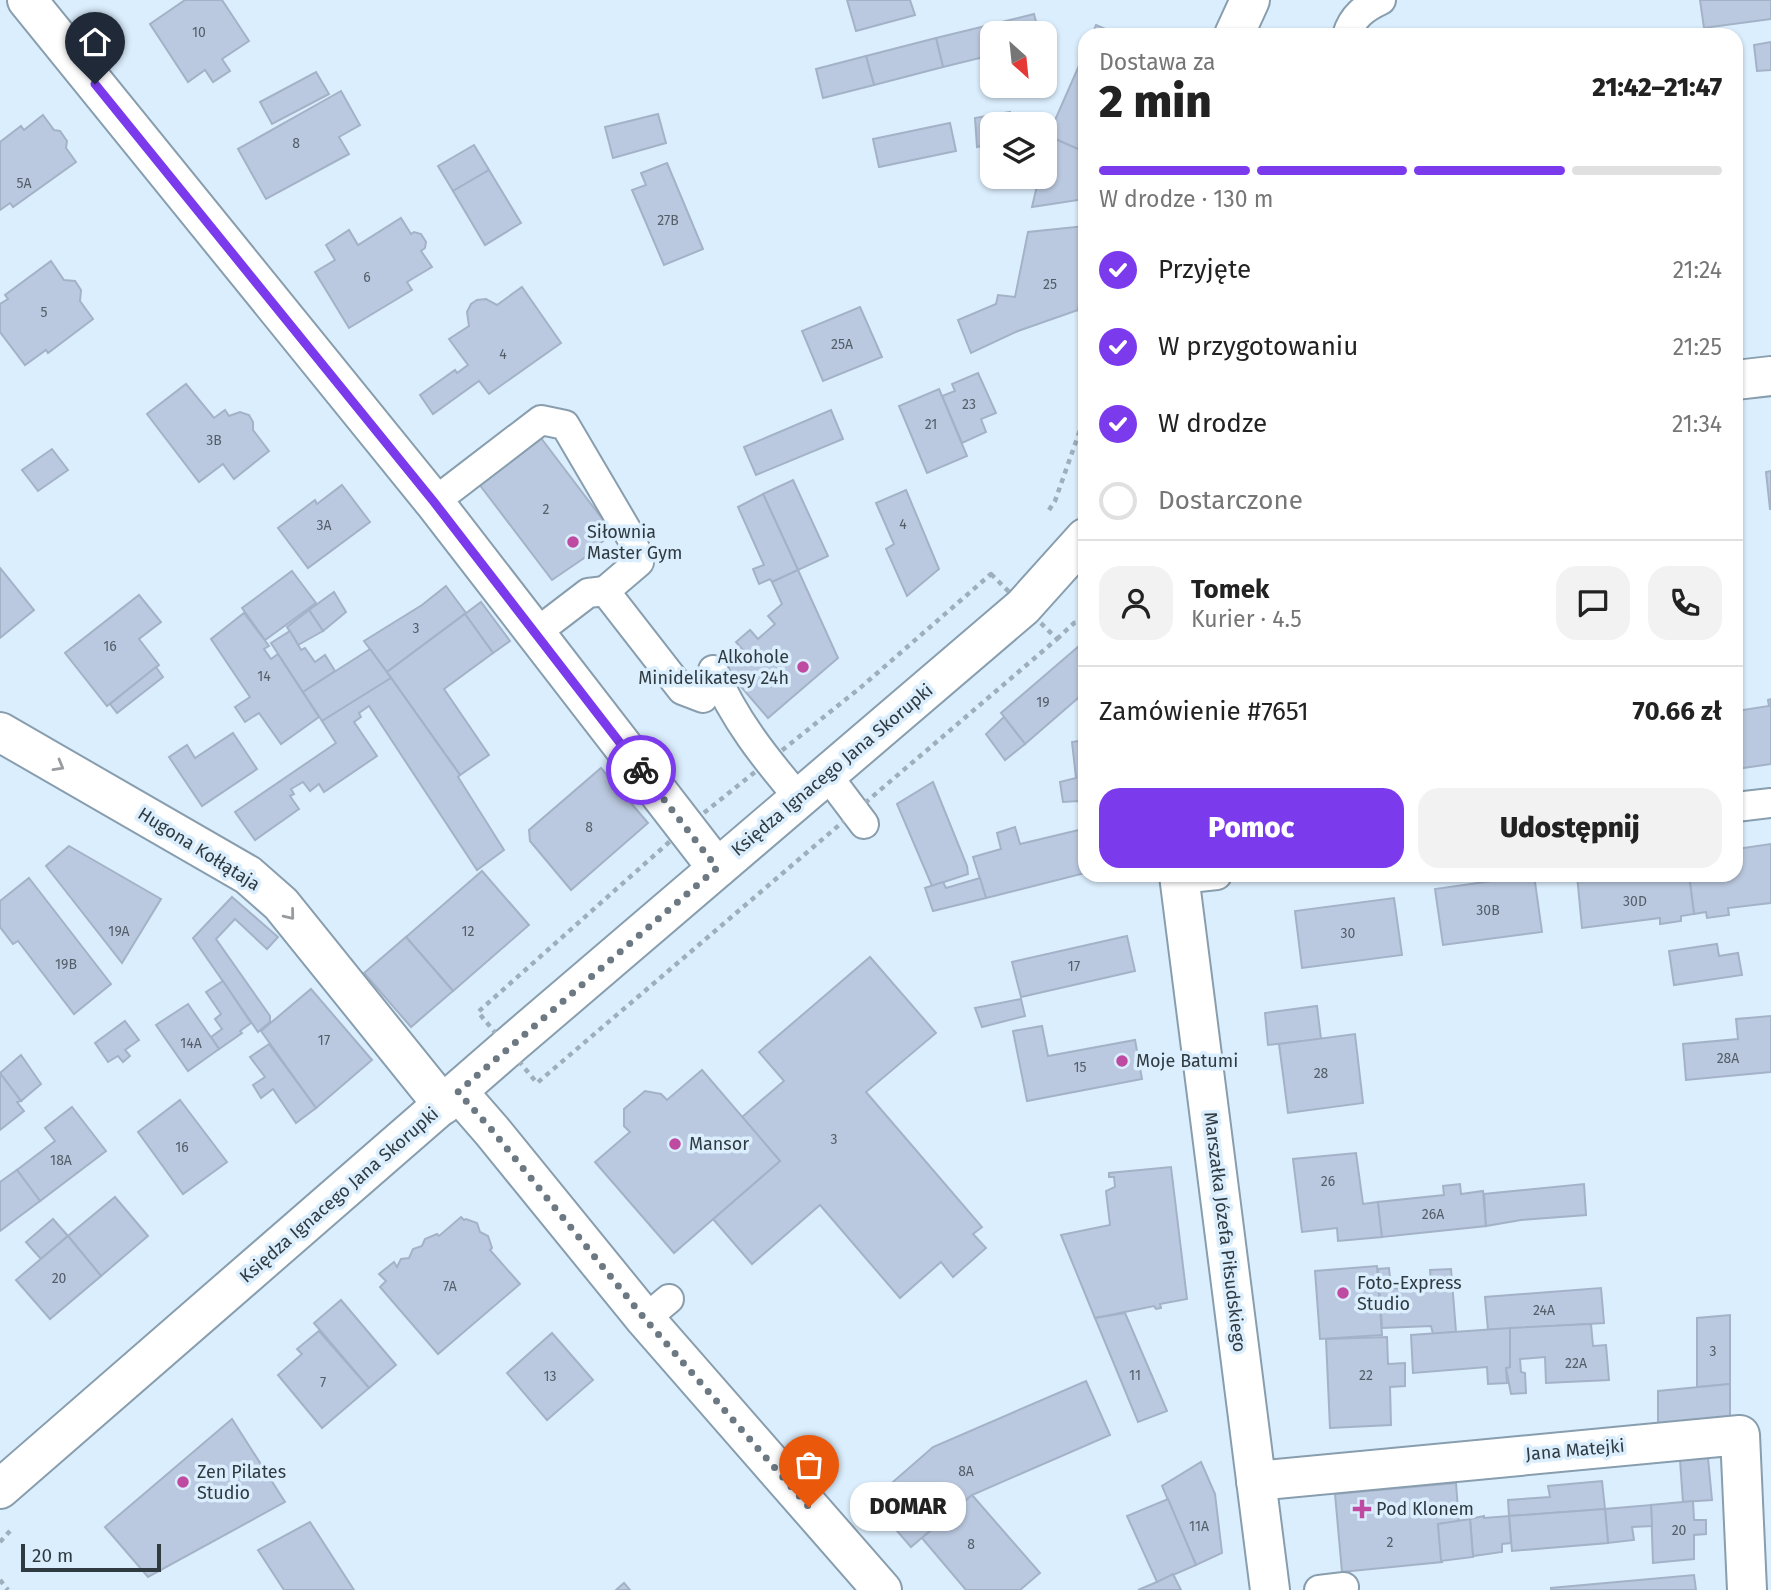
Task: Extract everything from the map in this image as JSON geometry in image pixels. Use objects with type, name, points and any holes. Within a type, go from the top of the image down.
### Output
[{"type":"street","points":[[27,0],[434,502],[717,868]]},
{"type":"street","points":[[1237,28],[1251,0]]},
{"type":"street","points":[[1743,379],[1771,376]]},
{"type":"street","name":"Księdza Ignacego Jana Skorupki","points":[[0,1489],[717,868],[1023,607],[1078,547]]},
{"type":"street","name":"Hugona Kołłątaja","points":[[0,732],[248,875],[281,904],[451,1098],[492,1130],[657,1309],[882,1590]]},
{"type":"street","name":"Marszałka Józefa Piłsudskiego","points":[[1181,882],[1270,1590]]},
{"type":"street","name":"Jana Matejki","points":[[1256,1481],[1740,1435],[1747,1590]]},
{"type":"lane","points":[[1350,28],[1355,17],[1381,0]]},
{"type":"lane","points":[[434,502],[541,421],[565,425],[632,539],[639,562],[605,592],[588,593],[537,632]]},
{"type":"lane","points":[[605,592],[682,690],[703,698]]},
{"type":"lane","points":[[713,670],[727,703],[764,757],[813,786],[864,824]]},
{"type":"lane","points":[[1743,806],[1771,803]]},
{"type":"path","points":[[1048,511],[1055,501],[1078,436]]},
{"type":"path","points":[[990,573],[1000,564]]},
{"type":"path","points":[[1056,639],[1078,622]]},
{"type":"path","points":[[0,1580],[8,1590]]},
{"type":"building","points":[[185,0],[222,0],[249,41],[222,59],[230,71],[213,82],[205,70],[188,82],[150,24]]},
{"type":"building","points":[[847,0],[910,0],[915,15],[856,31]]},
{"type":"building","points":[[1700,0],[1771,0],[1771,19],[1704,28]]},
{"type":"building","points":[[1034,14],[1036,21],[1005,21]]},
{"type":"building","points":[[980,27],[980,58],[943,67],[936,38]]},
{"type":"building","points":[[936,38],[943,67],[874,85],[866,56]]},
{"type":"building","points":[[1771,42],[1771,70],[1757,71],[1754,45]]},
{"type":"building","points":[[866,56],[874,85],[823,98],[816,69]]},
{"type":"building","points":[[1078,68],[1078,149],[1057,140],[1057,116]]},
{"type":"building","points":[[316,72],[329,94],[272,124],[260,102]]},
{"type":"building","points":[[341,91],[360,125],[339,137],[349,154],[266,199],[238,149]]},
{"type":"building","points":[[658,114],[666,143],[613,158],[605,127]]},
{"type":"building","points":[[43,115],[54,130],[60,131],[67,141],[66,148],[76,162],[13,207],[10,203],[0,210],[0,142],[21,126],[24,130]]},
{"type":"building","points":[[980,117],[980,146],[977,147],[975,118]]},
{"type":"building","points":[[950,123],[956,151],[879,167],[873,139]]},
{"type":"building","points":[[1057,140],[1078,149],[1078,200],[1032,207],[1036,189],[1057,189]]},
{"type":"building","points":[[474,145],[489,170],[453,191],[438,166]]},
{"type":"building","points":[[667,163],[703,249],[664,265],[632,190],[646,185],[641,173]]},
{"type":"building","points":[[489,170],[521,223],[485,245],[453,191]]},
{"type":"building","points":[[401,218],[411,234],[421,234],[426,242],[421,251],[432,267],[407,282],[412,290],[349,328],[315,272],[335,260],[326,245],[349,230],[358,245]]},
{"type":"building","points":[[1078,227],[1078,310],[1018,331],[971,353],[958,320],[996,304],[998,295],[1015,297],[1028,232]]},
{"type":"building","points":[[51,261],[64,280],[75,281],[81,290],[80,301],[93,319],[48,353],[46,350],[25,365],[0,332],[0,304],[8,299],[5,295]]},
{"type":"building","points":[[522,287],[561,343],[489,394],[479,381],[433,414],[420,395],[455,370],[457,373],[468,365],[449,339],[469,326],[467,312],[471,304],[486,299],[497,305]]},
{"type":"building","points":[[860,307],[882,357],[823,381],[802,331]]},
{"type":"building","points":[[978,373],[996,413],[981,419],[986,432],[962,443],[942,396],[955,391],[952,384]]},
{"type":"building","points":[[186,384],[214,418],[225,410],[229,416],[240,412],[249,415],[253,430],[269,451],[234,479],[223,464],[199,482],[147,414]]},
{"type":"building","points":[[939,389],[967,456],[927,473],[899,406]]},
{"type":"building","points":[[831,410],[843,439],[756,475],[744,447]]},
{"type":"building","points":[[541,438],[613,533],[592,550],[593,552],[552,580],[479,484]]},
{"type":"building","points":[[52,449],[68,470],[38,491],[22,470]]},
{"type":"building","points":[[1771,471],[1771,509],[1770,509],[1766,472]]},
{"type":"building","points":[[793,480],[828,556],[798,570],[763,494]]},
{"type":"building","points":[[342,485],[370,522],[308,568],[278,528],[315,500],[317,504]]},
{"type":"building","points":[[906,490],[939,569],[907,596],[886,549],[894,544],[876,503]]},
{"type":"building","points":[[763,494],[798,570],[772,582],[770,579],[759,584],[753,569],[764,565],[738,507]]},
{"type":"building","points":[[0,568],[34,610],[0,638]]},
{"type":"building","points":[[798,570],[838,658],[768,718],[725,668],[744,651],[736,642],[750,630],[758,639],[775,624],[768,616],[782,604],[772,582]]},
{"type":"building","points":[[292,571],[316,603],[265,640],[242,608]]},
{"type":"building","points":[[446,586],[466,613],[387,672],[364,641],[422,605]]},
{"type":"building","points":[[334,592],[346,612],[323,631],[309,610]]},
{"type":"building","points":[[139,595],[161,622],[139,639],[159,665],[107,706],[65,653]]},
{"type":"building","points":[[481,602],[510,641],[493,653],[465,614]]},
{"type":"building","points":[[309,610],[323,631],[298,645],[287,627]]},
{"type":"building","points":[[244,613],[269,646],[264,649],[271,659],[278,654],[319,717],[281,744],[259,713],[245,722],[235,707],[250,697],[211,639]]},
{"type":"building","points":[[465,614],[493,653],[444,689],[489,755],[460,775],[387,672]]},
{"type":"building","points":[[290,631],[301,650],[305,648],[315,662],[325,655],[335,671],[303,692],[271,643]]},
{"type":"building","points":[[1078,647],[1078,698],[1025,744],[1001,713]]},
{"type":"building","points":[[370,649],[391,678],[322,721],[303,692]]},
{"type":"building","points":[[156,667],[163,677],[117,713],[110,704]]},
{"type":"building","points":[[391,678],[460,775],[458,777],[504,850],[477,870],[369,706],[359,713],[361,717],[354,722],[377,756],[324,792],[319,784],[310,791],[303,782],[291,789],[294,794],[290,796],[299,809],[255,840],[235,812],[336,743],[322,721]]},
{"type":"building","points":[[1771,699],[1771,764],[1743,768],[1743,710],[1769,706],[1768,700]]},
{"type":"building","points":[[1004,717],[1025,744],[1005,760],[986,734]]},
{"type":"building","points":[[233,733],[257,769],[202,806],[169,757],[187,745],[195,758]]},
{"type":"building","points":[[1078,741],[1078,801],[1063,802],[1060,782],[1076,778],[1072,742]]},
{"type":"building","points":[[601,768],[648,823],[571,890],[530,841],[529,830]]},
{"type":"building","points":[[933,782],[968,874],[932,886],[897,804]]},
{"type":"building","points":[[1015,827],[1020,844],[1078,830],[1078,875],[986,898],[973,857],[1001,849],[997,833]]},
{"type":"building","points":[[1771,844],[1771,903],[1728,908],[1729,915],[1707,918],[1706,912],[1694,914],[1690,882],[1743,882],[1743,848]]},
{"type":"building","points":[[69,846],[161,899],[122,963],[46,866]]},
{"type":"building","points":[[482,871],[529,925],[453,991],[406,937]]},
{"type":"building","points":[[29,878],[111,984],[74,1014],[18,941],[13,944],[0,927],[0,901]]},
{"type":"building","points":[[980,878],[986,898],[933,911],[925,888],[943,882],[946,888]]},
{"type":"building","points":[[1484,882],[1535,882],[1542,932],[1443,945],[1435,889]]},
{"type":"building","points":[[1578,882],[1690,882],[1694,914],[1681,916],[1681,921],[1660,924],[1660,918],[1582,928]]},
{"type":"building","points":[[232,897],[278,937],[267,949],[235,919],[216,939],[270,1016],[270,1022],[258,1032],[193,938]]},
{"type":"building","points":[[1394,898],[1402,955],[1302,968],[1295,911]]},
{"type":"building","points":[[1127,936],[1135,971],[1021,997],[1012,962]]},
{"type":"building","points":[[406,937],[453,991],[411,1027],[364,973]]},
{"type":"building","points":[[1717,944],[1719,956],[1738,953],[1742,975],[1674,985],[1669,951]]},
{"type":"building","points":[[870,957],[936,1033],[866,1092],[982,1227],[973,1234],[986,1248],[953,1277],[941,1262],[900,1298],[820,1205],[752,1264],[713,1219],[780,1161],[742,1117],[784,1081],[759,1052]]},
{"type":"building","points":[[223,981],[251,1023],[219,1049],[211,1037],[222,1029],[215,1019],[221,1014],[206,992]]},
{"type":"building","points":[[311,989],[372,1060],[316,1108],[261,1031]]},
{"type":"building","points":[[1021,999],[1025,1016],[982,1027],[975,1008]]},
{"type":"building","points":[[188,1004],[219,1049],[188,1071],[156,1025]]},
{"type":"building","points":[[1317,1006],[1321,1039],[1268,1045],[1265,1013]]},
{"type":"building","points":[[1771,1016],[1771,1072],[1686,1080],[1683,1044],[1738,1039],[1736,1019]]},
{"type":"building","points":[[125,1021],[139,1040],[125,1050],[130,1056],[123,1062],[118,1056],[108,1062],[95,1043]]},
{"type":"building","points":[[1042,1026],[1048,1056],[1135,1040],[1142,1079],[1027,1101],[1013,1031]]},
{"type":"building","points":[[1355,1034],[1363,1103],[1288,1113],[1279,1044]]},
{"type":"building","points":[[269,1044],[316,1108],[296,1123],[273,1089],[261,1098],[253,1085],[265,1077],[250,1057]]},
{"type":"building","points":[[21,1055],[41,1084],[21,1101],[0,1073]]},
{"type":"building","points":[[702,1070],[780,1161],[674,1253],[595,1162],[630,1132],[624,1126],[624,1109],[645,1091],[661,1094],[667,1100]]},
{"type":"building","points":[[0,1073],[21,1101],[17,1102],[24,1111],[0,1130]]},
{"type":"building","points":[[180,1100],[227,1162],[183,1194],[138,1132]]},
{"type":"building","points":[[72,1107],[106,1151],[40,1201],[17,1170],[55,1141],[45,1128]]},
{"type":"building","points":[[1356,1153],[1363,1204],[1378,1202],[1382,1237],[1338,1241],[1337,1228],[1302,1232],[1293,1159]]},
{"type":"building","points":[[1171,1167],[1187,1299],[1160,1304],[1161,1308],[1156,1309],[1154,1306],[1095,1318],[1061,1235],[1110,1225],[1106,1191],[1115,1187],[1114,1177],[1109,1177],[1109,1173]]},
{"type":"building","points":[[17,1170],[40,1201],[0,1231],[0,1182]]},
{"type":"building","points":[[1460,1184],[1461,1194],[1483,1191],[1486,1226],[1382,1237],[1378,1202],[1444,1195],[1443,1186]]},
{"type":"building","points":[[1584,1184],[1586,1215],[1521,1220],[1486,1226],[1484,1194]]},
{"type":"building","points":[[115,1197],[148,1236],[101,1276],[68,1236]]},
{"type":"building","points":[[461,1217],[477,1223],[480,1232],[488,1236],[492,1248],[490,1250],[520,1284],[438,1354],[380,1287],[386,1281],[379,1274],[394,1262],[397,1267],[401,1259],[409,1258],[413,1249],[422,1246],[425,1239],[437,1234],[439,1236]]},
{"type":"building","points":[[53,1219],[68,1236],[41,1259],[26,1242]]},
{"type":"building","points":[[68,1236],[101,1276],[50,1319],[16,1280]]},
{"type":"building","points":[[1377,1266],[1382,1335],[1320,1339],[1315,1271]]},
{"type":"building","points":[[1389,1268],[1391,1289],[1431,1285],[1430,1270],[1451,1269],[1456,1332],[1433,1334],[1431,1326],[1382,1328],[1378,1269]]},
{"type":"building","points":[[1601,1288],[1604,1323],[1488,1330],[1485,1297]]},
{"type":"building","points":[[341,1300],[396,1365],[369,1388],[314,1323]]},
{"type":"building","points":[[1125,1313],[1167,1411],[1138,1422],[1095,1318]]},
{"type":"building","points":[[1730,1315],[1730,1384],[1697,1387],[1697,1318]]},
{"type":"building","points":[[1591,1324],[1593,1346],[1606,1345],[1609,1380],[1546,1383],[1545,1357],[1520,1359],[1521,1372],[1525,1373],[1526,1393],[1511,1394],[1506,1368],[1510,1367],[1510,1328]]},
{"type":"building","points":[[1510,1328],[1510,1367],[1506,1368],[1507,1383],[1488,1384],[1487,1367],[1413,1373],[1411,1335]]},
{"type":"building","points":[[319,1331],[369,1388],[322,1428],[278,1375],[302,1354],[297,1349]]},
{"type":"building","points":[[552,1333],[593,1380],[547,1420],[507,1373]]},
{"type":"building","points":[[1387,1337],[1388,1364],[1405,1363],[1405,1386],[1390,1387],[1391,1425],[1330,1428],[1326,1339]]},
{"type":"building","points":[[1086,1381],[1110,1435],[972,1495],[911,1547],[871,1501],[933,1447]]},
{"type":"building","points":[[1730,1384],[1730,1419],[1658,1426],[1658,1391]]},
{"type":"building","points":[[232,1419],[285,1502],[148,1577],[105,1527]]},
{"type":"building","points":[[1708,1458],[1712,1500],[1683,1502],[1680,1460]]},
{"type":"building","points":[[1201,1462],[1215,1494],[1222,1553],[1196,1565],[1162,1486]]},
{"type":"building","points":[[1602,1481],[1605,1509],[1509,1516],[1508,1500],[1550,1497],[1548,1486]]},
{"type":"building","points":[[1456,1483],[1459,1522],[1438,1524],[1442,1562],[1342,1572],[1335,1494]]},
{"type":"building","points":[[972,1495],[1040,1573],[1020,1590],[966,1590],[922,1538]]},
{"type":"building","points":[[1168,1499],[1196,1565],[1157,1582],[1127,1516]]},
{"type":"building","points":[[1693,1501],[1694,1520],[1706,1520],[1706,1534],[1694,1535],[1694,1559],[1653,1563],[1651,1505]]},
{"type":"building","points":[[1651,1505],[1652,1526],[1632,1527],[1634,1540],[1608,1543],[1605,1509]]},
{"type":"building","points":[[1605,1509],[1608,1543],[1512,1551],[1509,1516]]},
{"type":"building","points":[[1509,1516],[1511,1543],[1502,1544],[1502,1552],[1473,1556],[1470,1519]]},
{"type":"building","points":[[1470,1519],[1473,1557],[1441,1561],[1438,1524]]},
{"type":"building","points":[[310,1522],[354,1590],[284,1590],[258,1550]]},
{"type":"building","points":[[1173,1574],[1181,1590],[1138,1590],[1157,1582]]},
{"type":"building","points":[[1694,1575],[1696,1590],[1551,1590],[1551,1588]]},
{"type":"building","points":[[624,1583],[630,1590],[616,1590]]},
{"type":"way so far","points":[[641,770],[717,868],[458,1092],[645,1319],[809,1507]]},
{"type":"place","name":"Siłownia Master Gym","points":[[573,542]]},
{"type":"place","name":"Alkohole Minidelikatesy 24h","points":[[803,667]]},
{"type":"place","name":"Moje Batumi","points":[[1122,1061]]},
{"type":"place","name":"Mansor","points":[[675,1144]]},
{"type":"place","name":"Foto-Express Studio","points":[[1343,1293]]},
{"type":"place","name":"Zen Pilates Studio","points":[[183,1482]]},
{"type":"place","name":"DOMAR","points":[[809,1507]]},
{"type":"place","name":"Pod Klonem","points":[[1362,1509]]},
{"type":"route","points":[[95,84],[434,502],[641,770]]}]
